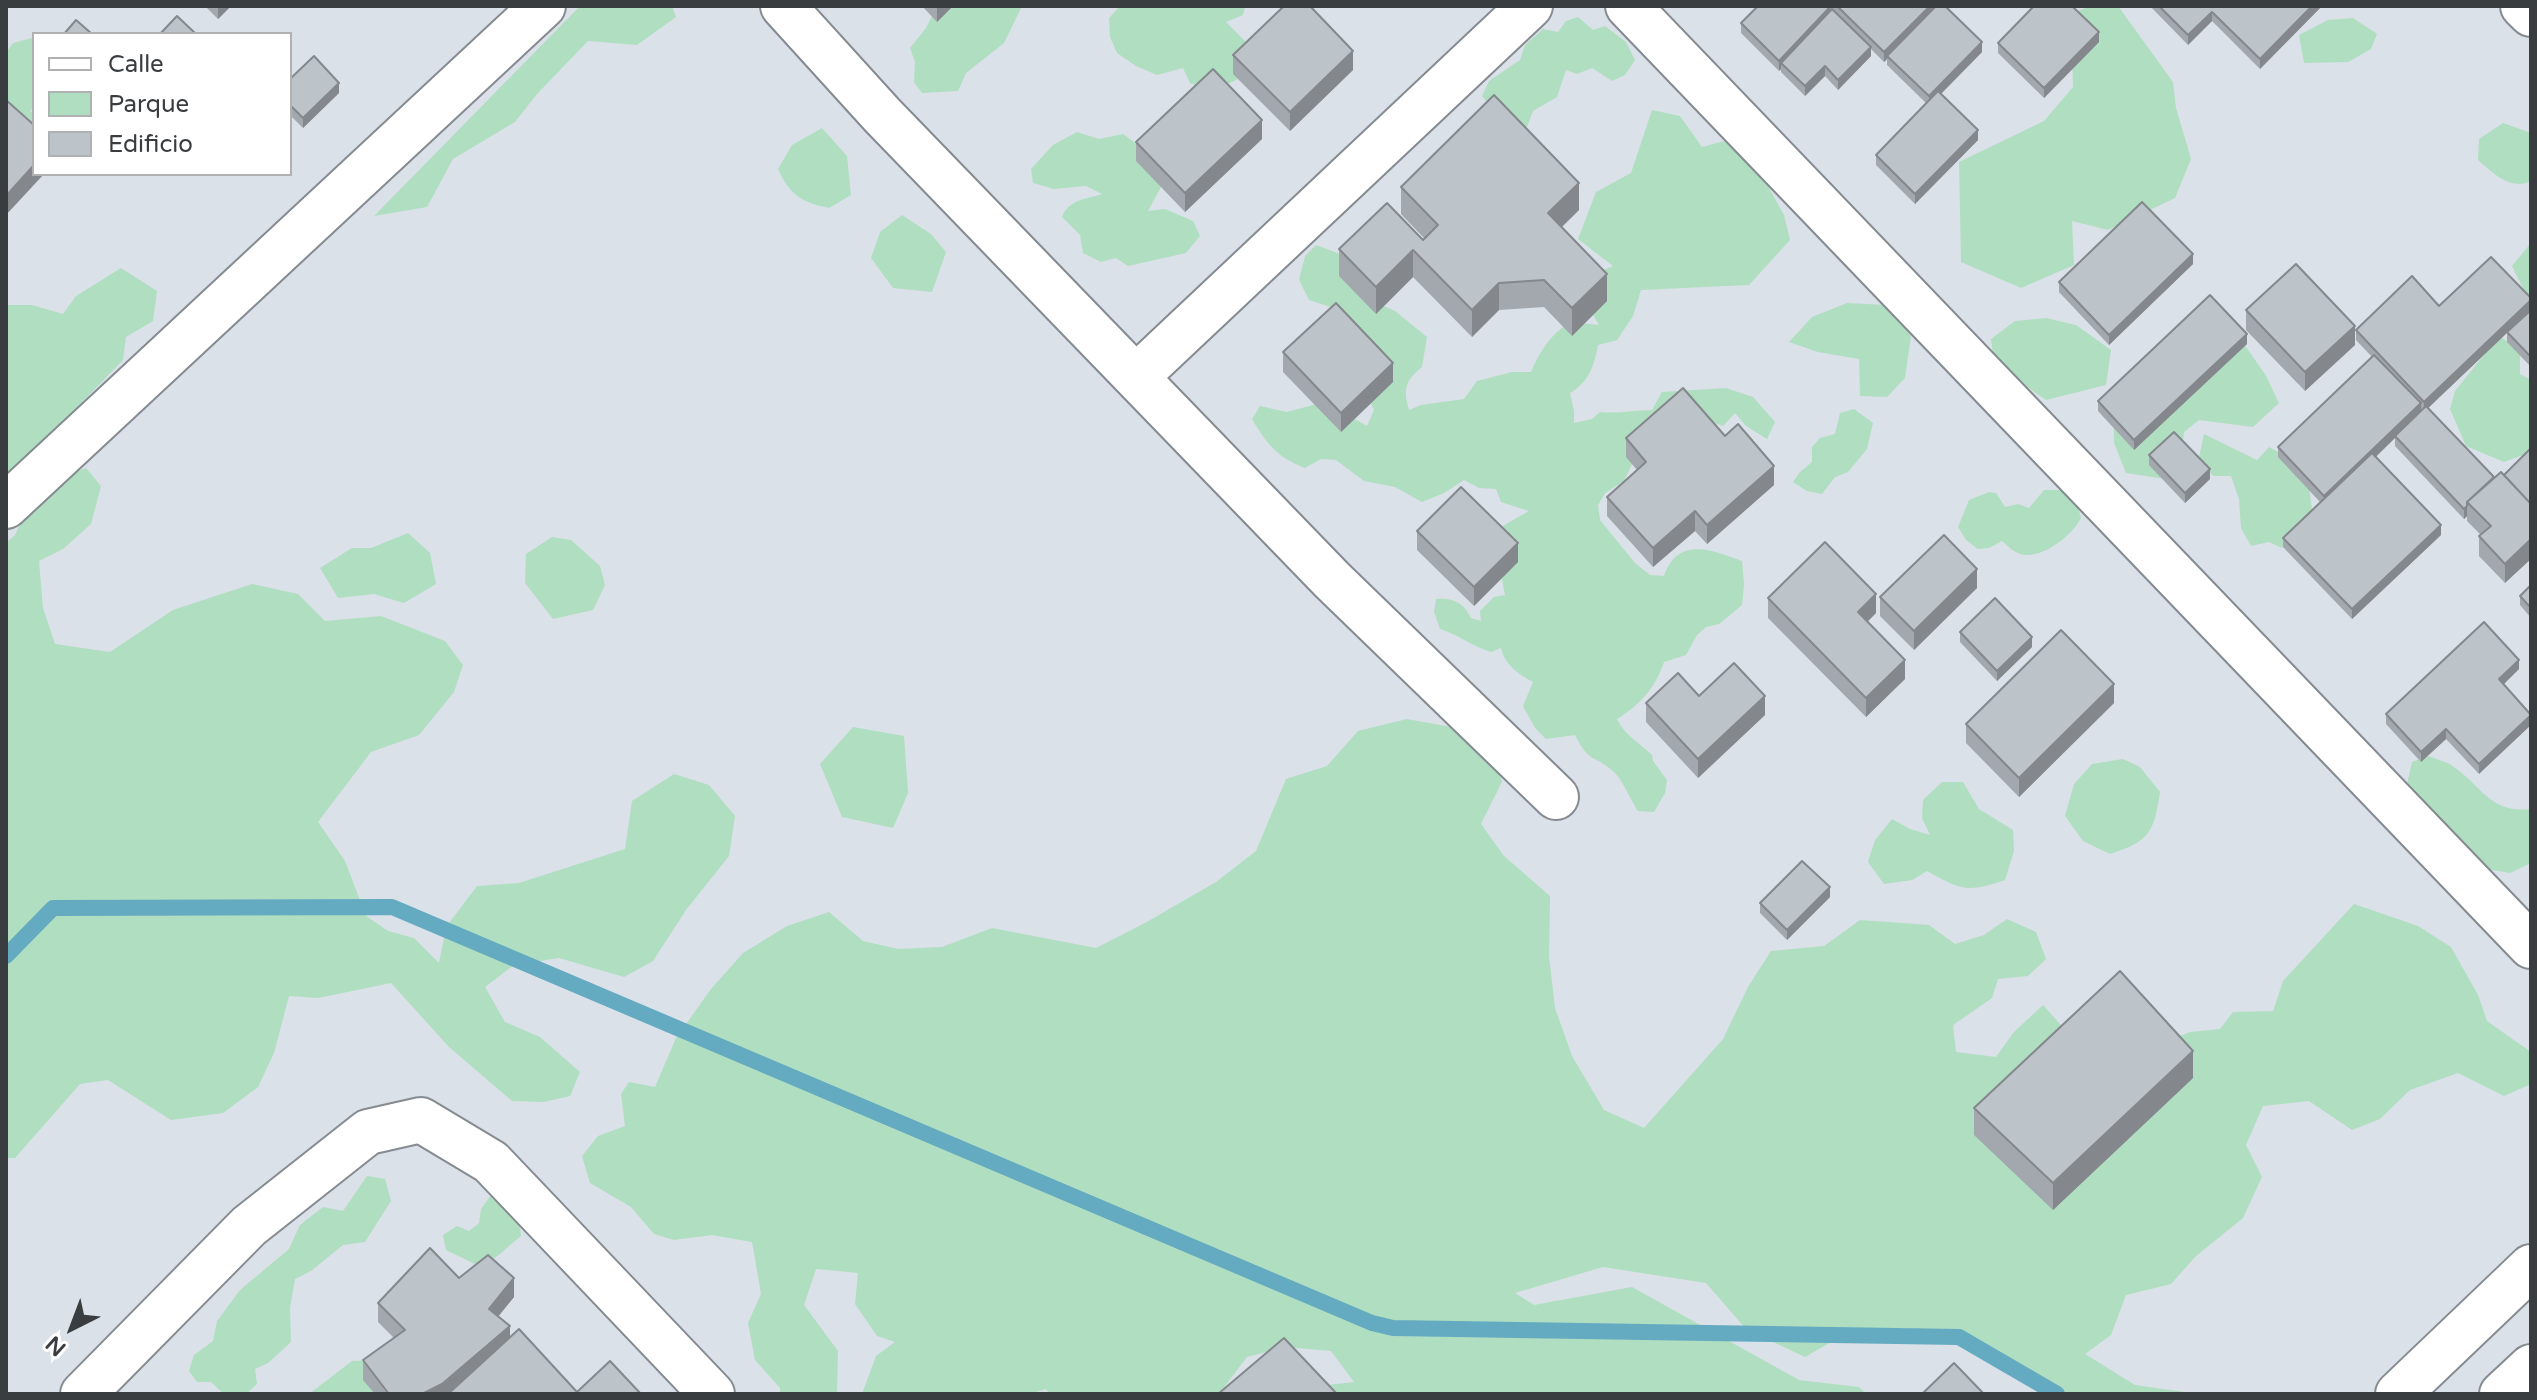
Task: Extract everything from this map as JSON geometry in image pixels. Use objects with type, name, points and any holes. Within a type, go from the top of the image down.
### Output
[{"type":"street","points":[[6,506],[543,6]]},
{"type":"street","points":[[783,6],[882,115],[1332,580],[1556,797]]},
{"type":"street","points":[[1136,377],[1530,6]]},
{"type":"street","points":[[1628,6],[2531,946]]},
{"type":"street","points":[[2523,6],[2531,14]]},
{"type":"street","points":[[83,1394],[249,1226],[368,1132],[421,1120],[491,1162],[712,1394]]},
{"type":"street","points":[[2398,1394],[2531,1267]]},
{"type":"street","points":[[2502,1394],[2531,1367]]},
{"type":"green space","points":[[580,6],[672,6],[676,17],[637,45],[588,41],[537,94],[515,122],[453,159],[427,207],[374,216]]},
{"type":"green space","points":[[937,6],[1022,6],[1004,43],[966,73],[958,91],[922,93],[914,82],[915,62],[910,48],[926,28]]},
{"type":"green space","points":[[1120,6],[1245,6],[1243,15],[1226,22],[1248,44],[1249,72],[1228,84],[1206,87],[1190,83],[1183,68],[1157,75],[1136,66],[1117,53],[1110,37],[1109,18]]},
{"type":"green space","points":[[2092,6],[2118,6],[2173,82],[2176,108],[2191,159],[2175,198],[2108,230],[2072,221],[2074,265],[2021,288],[1961,262],[1959,162],[2044,121],[2073,87],[2071,13]]},
{"type":"green space","points":[[1578,17],[1593,30],[1605,26],[1626,42],[1635,60],[1625,75],[1612,81],[1592,68],[1577,74],[1566,70],[1557,97],[1533,111],[1527,127],[1515,129],[1482,96],[1489,81],[1520,60],[1525,45],[1543,29],[1558,32],[1566,21]]},
{"type":"green space","points":[[2353,18],[2377,34],[2371,49],[2348,62],[2304,63],[2299,35],[2328,20]]},
{"type":"green space","points":[[32,38],[32,139],[6,134],[6,53],[13,43]]},
{"type":"green space","points":[[1652,110],[1680,116],[1702,147],[1724,141],[1759,170],[1784,215],[1790,240],[1749,285],[1641,290],[1633,316],[1617,340],[1598,345],[1590,373],[1570,393],[1574,423],[1592,419],[1600,412],[1652,410],[1662,392],[1726,388],[1753,397],[1775,422],[1767,439],[1746,426],[1735,413],[1723,426],[1712,422],[1635,458],[1624,481],[1605,493],[1598,505],[1600,520],[1635,563],[1650,575],[1664,576],[1678,555],[1698,549],[1742,561],[1742,605],[1719,624],[1706,627],[1697,635],[1686,655],[1664,662],[1646,695],[1617,719],[1628,734],[1652,755],[1667,780],[1665,793],[1654,812],[1638,811],[1617,776],[1589,755],[1575,735],[1546,739],[1535,728],[1523,706],[1533,682],[1513,668],[1501,648],[1491,652],[1440,629],[1434,612],[1436,599],[1457,602],[1471,618],[1481,621],[1480,611],[1494,597],[1505,595],[1496,549],[1501,527],[1529,511],[1501,502],[1496,489],[1479,488],[1464,480],[1422,502],[1395,487],[1364,481],[1336,460],[1321,459],[1305,468],[1287,460],[1274,449],[1252,419],[1260,406],[1287,412],[1324,402],[1367,426],[1374,410],[1364,388],[1365,336],[1355,323],[1331,307],[1309,300],[1299,280],[1305,256],[1316,245],[1340,254],[1375,302],[1395,311],[1427,337],[1422,367],[1407,386],[1409,410],[1421,405],[1464,399],[1477,381],[1512,372],[1531,372],[1546,344],[1570,322],[1599,325],[1585,301],[1601,271],[1613,266],[1578,239],[1596,192],[1631,173]]},
{"type":"green space","points":[[2503,123],[2531,133],[2531,181],[2523,184],[2509,182],[2478,160],[2479,139]]},
{"type":"green space","points":[[822,128],[847,156],[851,195],[829,208],[798,196],[778,169],[792,145]]},
{"type":"green space","points":[[1077,132],[1099,139],[1123,134],[1160,161],[1161,187],[1148,211],[1165,209],[1193,221],[1200,236],[1186,253],[1128,266],[1116,258],[1101,262],[1083,253],[1080,235],[1062,217],[1074,203],[1102,194],[1086,186],[1054,189],[1033,183],[1031,169],[1053,145]]},
{"type":"green space","points":[[902,215],[931,234],[946,252],[932,292],[893,288],[871,258],[880,232]]},
{"type":"green space","points":[[2531,243],[2531,298],[2528,299],[2512,266]]},
{"type":"green space","points":[[121,268],[157,291],[153,321],[126,337],[123,360],[83,401],[75,434],[40,461],[6,474],[6,305],[32,305],[63,314],[76,296]]},
{"type":"green space","points":[[1847,303],[1886,305],[1911,336],[1905,378],[1887,397],[1860,396],[1859,359],[1818,352],[1789,342],[1812,317]]},
{"type":"green space","points":[[2046,318],[2076,325],[2111,350],[2106,385],[2046,400],[1994,364],[1991,339],[2015,321]]},
{"type":"green space","points":[[2499,336],[2520,350],[2520,374],[2531,380],[2531,452],[2504,462],[2466,446],[2450,409],[2455,391]]},
{"type":"green space","points":[[2243,343],[2265,374],[2279,403],[2253,427],[2199,420],[2184,432],[2179,481],[2126,473],[2114,443],[2113,398]]},
{"type":"green space","points":[[1854,409],[1873,423],[1867,449],[1848,472],[1835,477],[1822,494],[1807,491],[1793,482],[1812,462],[1812,447],[1820,438],[1835,434],[1840,413]]},
{"type":"green space","points":[[2204,434],[2257,460],[2269,447],[2289,458],[2308,477],[2314,528],[2282,548],[2269,542],[2251,546],[2241,528],[2239,499],[2231,476],[2213,476],[2199,457]]},
{"type":"green space","points":[[86,468],[101,486],[91,524],[63,549],[39,561],[43,608],[55,644],[110,652],[173,610],[252,584],[298,594],[325,621],[381,616],[445,641],[463,665],[454,692],[419,735],[371,752],[318,822],[345,861],[366,916],[388,931],[414,938],[439,963],[446,927],[477,886],[519,883],[625,849],[632,801],[674,774],[709,785],[735,816],[729,856],[686,910],[653,961],[624,977],[559,958],[514,965],[485,987],[505,1022],[540,1037],[580,1072],[570,1096],[544,1102],[512,1101],[449,1047],[391,983],[318,998],[289,996],[274,1053],[258,1087],[223,1113],[171,1120],[108,1080],[80,1084],[15,1158],[6,1158],[6,543],[15,535],[38,486]]},
{"type":"green space","points":[[2044,490],[2069,490],[2076,499],[2081,518],[2071,532],[2045,551],[2026,555],[2014,551],[2002,541],[1989,548],[1978,549],[1966,540],[1958,527],[1969,500],[1989,492],[1996,493],[2005,507],[2018,504],[2029,508]]},
{"type":"green space","points":[[408,533],[430,553],[436,584],[404,603],[374,594],[338,598],[320,568],[352,548],[371,548]]},
{"type":"green space","points":[[552,537],[571,540],[600,566],[605,585],[593,610],[553,619],[525,583],[526,554]]},
{"type":"green space","points":[[1407,719],[1457,728],[1494,751],[1502,782],[1481,824],[1504,856],[1550,896],[1549,956],[1555,1008],[1572,1056],[1604,1110],[1644,1128],[1723,1039],[1748,987],[1771,951],[1824,946],[1860,920],[1929,925],[1955,944],[1984,935],[2007,919],[2036,932],[2046,959],[2028,976],[1998,979],[1992,998],[1953,1025],[1956,1052],[1996,1057],[2014,1032],[2043,1005],[2067,1032],[2163,1043],[2190,1032],[2220,1029],[2233,1012],[2273,1011],[2283,981],[2354,904],[2418,926],[2451,947],[2478,995],[2487,1021],[2531,1052],[2531,1084],[2504,1096],[2458,1073],[2410,1090],[2380,1119],[2352,1130],[2309,1101],[2263,1106],[2246,1145],[2262,1177],[2243,1218],[2196,1256],[2171,1284],[2126,1295],[2111,1335],[2085,1354],[2135,1385],[2199,1394],[2050,1394],[1980,1340],[1904,1328],[1838,1338],[1805,1357],[1746,1329],[1706,1283],[1603,1267],[1515,1293],[1534,1305],[1632,1287],[1799,1380],[1859,1387],[1866,1394],[1314,1394],[1328,1385],[1354,1382],[1331,1351],[1285,1347],[1247,1357],[1219,1394],[1050,1394],[1046,1389],[1029,1394],[862,1394],[876,1356],[895,1342],[877,1336],[855,1304],[858,1273],[816,1269],[804,1305],[838,1351],[837,1394],[780,1394],[780,1388],[755,1360],[748,1323],[761,1294],[752,1242],[712,1235],[674,1240],[654,1234],[631,1207],[590,1183],[582,1156],[598,1136],[625,1126],[621,1094],[629,1082],[655,1087],[676,1038],[711,989],[743,953],[787,926],[829,912],[863,941],[898,949],[942,947],[992,928],[1096,948],[1216,882],[1256,851],[1286,779],[1327,766],[1358,731]]},
{"type":"green space","points":[[853,727],[904,736],[908,793],[893,828],[842,817],[820,764]]},
{"type":"green space","points":[[2428,756],[2451,765],[2495,803],[2531,809],[2531,863],[2510,873],[2487,869],[2405,793],[2412,762]]},
{"type":"green space","points":[[2123,759],[2140,767],[2160,792],[2148,833],[2134,844],[2110,854],[2083,841],[2065,816],[2074,784],[2092,764]]},
{"type":"green space","points":[[1942,782],[1963,782],[1979,809],[2013,830],[2014,851],[2005,880],[1982,887],[1964,888],[1927,871],[1912,880],[1884,884],[1868,862],[1875,840],[1892,819],[1930,835],[1922,818],[1923,800]]},
{"type":"green space","points":[[367,1176],[385,1179],[391,1201],[365,1242],[343,1245],[311,1271],[295,1279],[290,1308],[291,1342],[268,1363],[255,1369],[257,1384],[246,1394],[224,1394],[211,1382],[197,1382],[189,1371],[194,1355],[213,1341],[217,1321],[240,1290],[289,1249],[300,1225],[323,1207],[343,1211]]},
{"type":"green space","points":[[491,1195],[512,1211],[521,1236],[496,1257],[479,1266],[446,1250],[443,1235],[457,1226],[469,1231],[479,1223],[481,1209]]},
{"type":"green space","points":[[378,1360],[410,1394],[309,1394],[352,1361]]},
{"type":"building","points":[[1284,6],[1310,6],[1353,51],[1290,112],[1233,55]]},
{"type":"building","points":[[1758,6],[1830,7],[1779,61],[1741,23]]},
{"type":"building","points":[[1837,6],[1930,6],[1884,52]]},
{"type":"building","points":[[1936,6],[1945,6],[1982,42],[1929,96],[1887,56]]},
{"type":"building","points":[[2034,6],[2072,6],[2099,32],[2044,88],[1998,43]]},
{"type":"building","points":[[2159,6],[2312,6],[2260,59],[2212,12],[2188,35]]},
{"type":"building","points":[[1832,9],[1871,47],[1838,80],[1825,66],[1805,86],[1781,63]]},
{"type":"building","points":[[177,16],[194,32],[162,32]]},
{"type":"building","points":[[76,20],[90,32],[66,32]]},
{"type":"building","points":[[314,56],[339,83],[303,118],[292,107],[292,77]]},
{"type":"building","points":[[1213,69],[1262,120],[1185,193],[1136,142]]},
{"type":"building","points":[[1938,91],[1978,130],[1915,194],[1876,155]]},
{"type":"building","points":[[1494,95],[1579,183],[1548,213],[1607,274],[1572,308],[1544,280],[1499,283],[1472,310],[1413,250],[1376,287],[1339,249],[1387,203],[1423,240],[1438,225],[1401,187]]},
{"type":"building","points":[[6,100],[32,123],[32,167],[6,196]]},
{"type":"building","points":[[2142,202],[2193,254],[2109,335],[2059,282]]},
{"type":"building","points":[[2491,257],[2531,300],[2424,402],[2356,330],[2412,276],[2439,306]]},
{"type":"building","points":[[2296,264],[2355,326],[2305,372],[2246,310]]},
{"type":"building","points":[[2210,295],[2247,334],[2134,440],[2098,401]]},
{"type":"building","points":[[1336,303],[1393,363],[1341,413],[1283,352]]},
{"type":"building","points":[[2531,310],[2531,357],[2507,332]]},
{"type":"building","points":[[2374,355],[2421,403],[2324,496],[2278,447]]},
{"type":"building","points":[[1683,388],[1725,436],[1738,424],[1774,466],[1707,525],[1695,511],[1653,548],[1607,497],[1646,462],[1626,438]]},
{"type":"building","points":[[2426,406],[2494,477],[2467,502],[2464,509],[2395,436]]},
{"type":"building","points":[[2174,432],[2210,469],[2185,493],[2149,455]]},
{"type":"building","points":[[2531,448],[2531,504],[2504,475]]},
{"type":"building","points":[[2372,453],[2441,525],[2352,609],[2283,538]]},
{"type":"building","points":[[2501,472],[2531,504],[2531,539],[2505,564],[2479,536],[2491,526],[2467,502]]},
{"type":"building","points":[[1461,487],[1518,543],[1474,587],[1417,531]]},
{"type":"building","points":[[1944,535],[1977,569],[1914,631],[1880,597]]},
{"type":"building","points":[[1825,542],[1876,594],[1858,612],[1905,660],[1866,698],[1768,598]]},
{"type":"building","points":[[2531,585],[2531,608],[2520,596]]},
{"type":"building","points":[[1995,598],[2032,637],[1997,671],[1960,632]]},
{"type":"building","points":[[2484,622],[2519,660],[2499,679],[2531,715],[2479,764],[2446,729],[2421,752],[2386,714]]},
{"type":"building","points":[[2061,630],[2114,684],[2019,778],[1966,724]]},
{"type":"building","points":[[1734,663],[1765,696],[1698,759],[1646,703],[1678,673],[1699,696]]},
{"type":"building","points":[[1802,861],[1830,887],[1787,930],[1760,903]]},
{"type":"building","points":[[2120,971],[2193,1051],[2053,1183],[1974,1108]]},
{"type":"building","points":[[430,1248],[459,1278],[488,1255],[514,1278],[489,1309],[510,1326],[442,1384],[422,1394],[389,1394],[363,1360],[405,1330],[378,1303]]},
{"type":"building","points":[[519,1329],[577,1392],[610,1361],[641,1394],[448,1394]]},
{"type":"building","points":[[1284,1338],[1337,1394],[1218,1394]]},
{"type":"building","points":[[1954,1363],[1984,1394],[1922,1394]]},
{"type":"waterway","points":[[6,956],[53,908],[392,907],[1372,1323],[1393,1328],[1959,1337],[2057,1394]]}]
